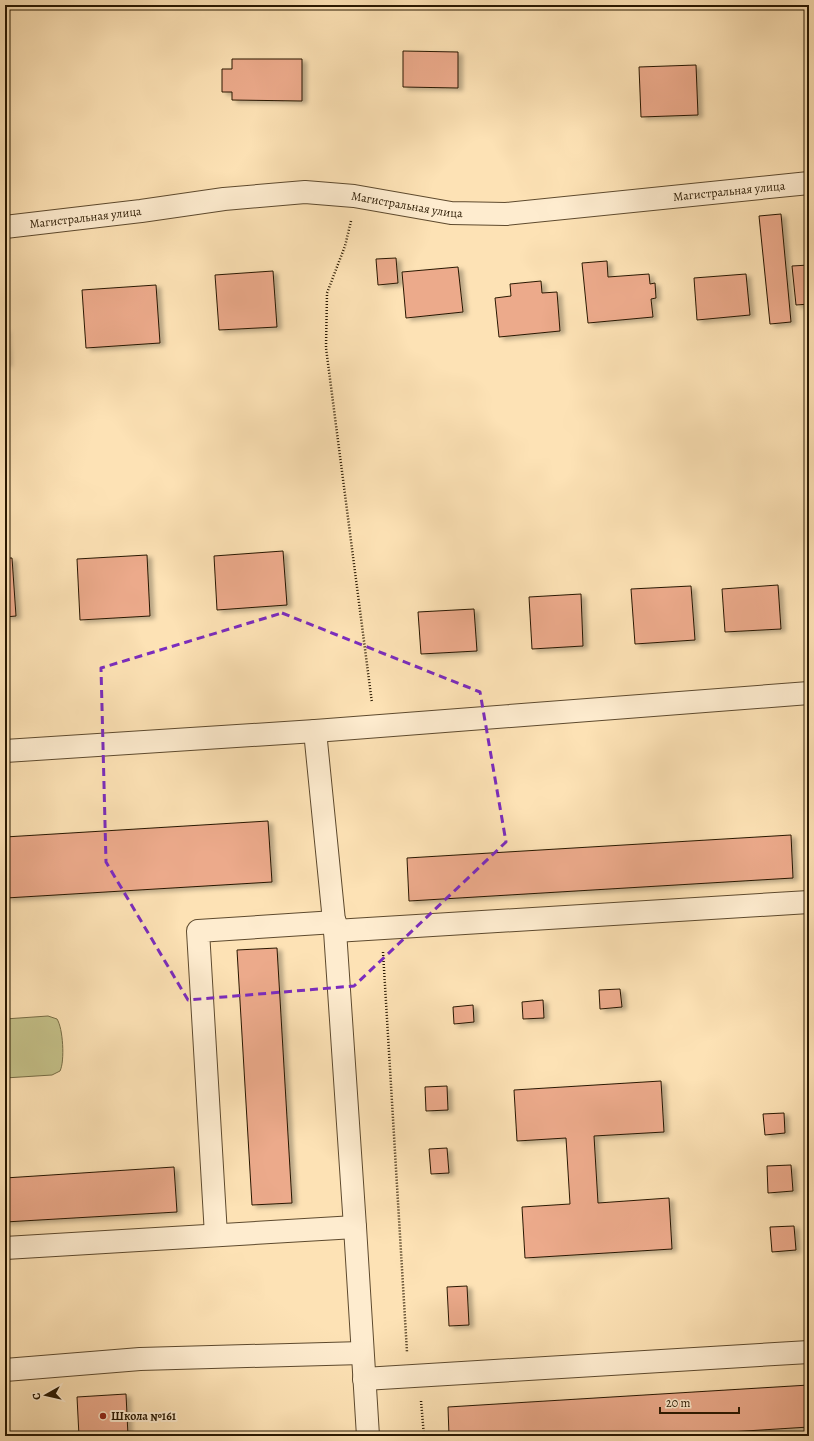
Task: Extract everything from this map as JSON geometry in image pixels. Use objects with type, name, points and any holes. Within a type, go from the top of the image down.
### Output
[{"type":"street","name":"Магистральная улица","points":[[5,227],[141,211],[224,199],[305,192],[354,196],[451,213],[506,214],[809,183]]},
{"type":"street","points":[[5,751],[315,731],[375,725],[809,693]]},
{"type":"street","points":[[315,731],[335,926],[368,1436]]},
{"type":"street","points":[[216,1235],[198,931],[335,926],[382,928],[809,902]]},
{"type":"street","points":[[5,1248],[355,1227]]},
{"type":"street","points":[[364,1379],[809,1352]]},
{"type":"street","points":[[5,1370],[140,1359],[362,1353]]},
{"type":"path","points":[[354,196],[352,219],[345,246],[327,293],[326,348],[375,725]]},
{"type":"path","points":[[382,928],[414,1376],[424,1436]]},
{"type":"highlighted area","points":[[282,613],[480,692],[506,842],[354,986],[188,1000],[106,862],[101,668]]},
{"type":"shaded area","points":[[48,1016],[57,1019],[61,1030],[63,1053],[60,1071],[52,1075],[5,1078],[5,1019]]},
{"type":"building","points":[[403,51],[458,52],[458,88],[403,87]]},
{"type":"building","points":[[232,59],[302,59],[302,101],[232,100],[232,92],[222,92],[222,69],[232,69]]},
{"type":"building","points":[[696,65],[698,115],[641,117],[639,67]]},
{"type":"building","points":[[781,214],[791,322],[770,324],[759,216]]},
{"type":"building","points":[[396,258],[398,283],[378,285],[376,259]]},
{"type":"building","points":[[607,261],[608,277],[649,274],[650,284],[655,283],[656,298],[651,299],[653,317],[588,323],[582,263]]},
{"type":"building","points":[[809,265],[809,304],[796,305],[792,266]]},
{"type":"building","points":[[458,267],[463,312],[406,318],[402,272]]},
{"type":"building","points":[[273,271],[277,327],[219,330],[215,275]]},
{"type":"building","points":[[746,274],[750,315],[697,320],[694,278]]},
{"type":"building","points":[[541,281],[542,293],[557,292],[560,331],[499,337],[495,298],[511,296],[510,284]]},
{"type":"building","points":[[156,285],[160,343],[86,348],[82,290]]},
{"type":"building","points":[[5,329],[7,364],[5,364]]},
{"type":"building","points":[[283,551],[287,605],[217,610],[214,556]]},
{"type":"building","points":[[147,555],[150,616],[80,620],[77,559]]},
{"type":"building","points":[[5,558],[12,558],[16,616],[5,617]]},
{"type":"building","points":[[778,585],[781,629],[725,632],[722,589]]},
{"type":"building","points":[[691,586],[695,640],[635,644],[631,589]]},
{"type":"building","points":[[581,594],[583,646],[532,649],[529,597]]},
{"type":"building","points":[[474,609],[477,651],[421,654],[418,612]]},
{"type":"building","points":[[268,821],[272,882],[6,898],[5,837]]},
{"type":"building","points":[[791,835],[793,878],[409,901],[407,858]]},
{"type":"building","points":[[277,948],[292,1203],[252,1205],[237,950]]},
{"type":"building","points":[[620,989],[622,1007],[600,1009],[599,990]]},
{"type":"building","points":[[543,1000],[544,1018],[523,1019],[522,1002]]},
{"type":"building","points":[[473,1005],[474,1022],[454,1024],[453,1007]]},
{"type":"building","points":[[661,1081],[664,1132],[594,1136],[598,1203],[669,1198],[672,1249],[525,1258],[522,1207],[570,1204],[566,1138],[517,1141],[514,1090]]},
{"type":"building","points":[[447,1086],[448,1110],[426,1111],[425,1087]]},
{"type":"building","points":[[784,1113],[785,1133],[765,1135],[763,1114]]},
{"type":"building","points":[[447,1148],[449,1173],[431,1174],[429,1149]]},
{"type":"building","points":[[791,1165],[793,1191],[768,1193],[767,1166]]},
{"type":"building","points":[[174,1167],[177,1212],[5,1222],[5,1178]]},
{"type":"building","points":[[794,1226],[796,1250],[772,1252],[770,1227]]},
{"type":"building","points":[[467,1286],[469,1325],[449,1326],[447,1287]]},
{"type":"building","points":[[809,1385],[809,1427],[666,1436],[449,1436],[448,1407]]},
{"type":"building","name":"Школа №161","points":[[126,1394],[128,1436],[79,1436],[77,1397]]},
{"type":"place","name":"Школа №161","points":[[103,1416]]}]
